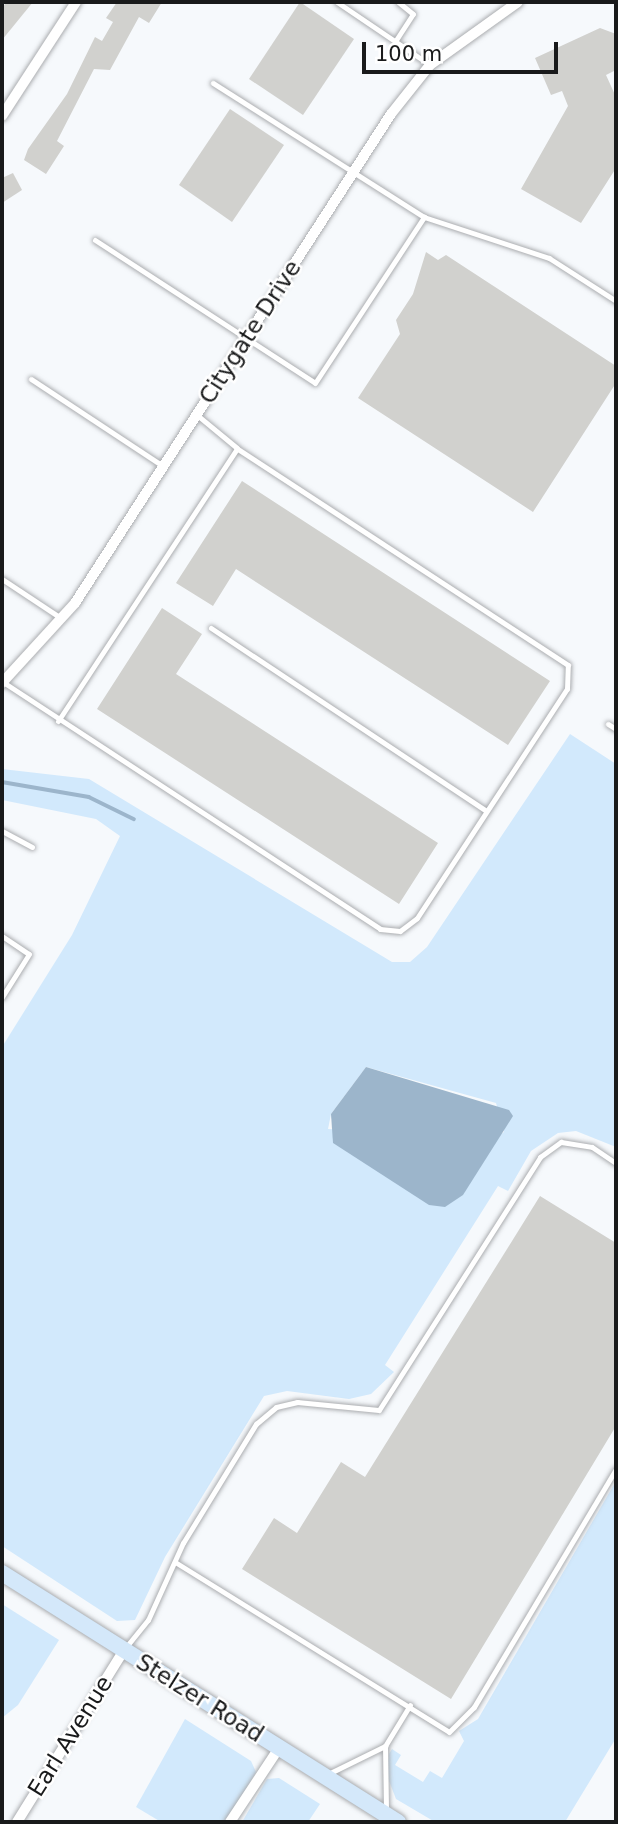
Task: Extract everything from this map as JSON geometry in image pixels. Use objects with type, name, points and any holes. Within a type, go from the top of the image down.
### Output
[{"type":"main road","name":"Stelzer Road","points":[[2,1573],[392,1819]]},
{"type":"street","points":[[2,116],[76,2]]},
{"type":"street","name":"Citygate Drive","points":[[2,682],[61,618],[163,467],[355,170],[430,65],[518,2]]},
{"type":"street","name":"Earl Avenue","points":[[16,1822],[124,1650]]},
{"type":"street","points":[[231,1822],[279,1748]]},
{"type":"lane","points":[[337,2],[430,65]]},
{"type":"lane","points":[[396,40],[413,14],[398,2]]},
{"type":"lane","points":[[213,83],[355,170],[424,217],[549,258],[616,301]]},
{"type":"lane","points":[[95,240],[314,383],[424,217]]},
{"type":"lane","points":[[31,379],[163,467]]},
{"type":"lane","points":[[2,682],[58,721],[389,932],[416,918],[567,689],[568,665],[237,448],[197,415]]},
{"type":"lane","points":[[58,721],[237,448]]},
{"type":"lane","points":[[2,590],[4,581],[61,618]]},
{"type":"lane","points":[[211,628],[486,811]]},
{"type":"lane","points":[[608,724],[616,729]]},
{"type":"lane","points":[[2,831],[32,847]]},
{"type":"lane","points":[[2,936],[29,954],[2,997]]},
{"type":"lane","points":[[2,983],[8,987]]},
{"type":"lane","points":[[124,1650],[166,1590],[175,1562],[256,1424],[276,1407],[297,1402],[368,1414],[390,1399],[540,1157],[561,1142],[592,1147],[616,1163]]},
{"type":"lane","points":[[175,1562],[410,1705],[449,1732],[474,1707],[616,1469]]},
{"type":"lane","points":[[392,1819],[380,1771],[384,1746],[410,1705]]},
{"type":"lane","points":[[323,1776],[384,1746]]},
{"type":"shaded area","points":[[570,734],[616,764],[616,1147],[576,1131],[558,1133],[531,1151],[508,1191],[498,1186],[385,1365],[394,1372],[371,1394],[349,1399],[287,1391],[264,1396],[165,1557],[135,1620],[117,1621],[2,1546],[2,1047],[72,935],[120,836],[96,819],[2,800],[2,769],[89,779],[392,962],[410,962],[427,947]],"holes":[[[366,1067],[496,1103],[504,1132],[494,1139],[328,1129],[331,1114]]]},
{"type":"shaded area","points":[[366,1067],[509,1110],[513,1116],[463,1195],[445,1207],[429,1205],[333,1143],[331,1114]]},
{"type":"shaded area","points":[[616,1481],[616,1738],[565,1822],[435,1822],[396,1799],[386,1773],[392,1749],[401,1755],[395,1765],[423,1782],[430,1771],[442,1778],[464,1741],[459,1731],[478,1719]]},
{"type":"shaded area","points":[[2,1604],[59,1640],[18,1705],[2,1718]]},
{"type":"shaded area","points":[[185,1719],[251,1761],[256,1772],[227,1822],[161,1822],[136,1807]]},
{"type":"shaded area","points":[[279,1778],[320,1804],[308,1822],[242,1822],[267,1779]]},
{"type":"building","points":[[6,2],[33,2],[2,40],[2,9]]},
{"type":"building","points":[[117,2],[162,2],[149,23],[139,17],[110,70],[94,69],[57,141],[64,146],[46,174],[24,160],[28,149],[67,94],[95,37],[102,41],[113,22],[106,18]]},
{"type":"building","points":[[300,2],[354,39],[303,115],[249,79]]},
{"type":"building","points":[[600,28],[616,34],[616,70],[606,75],[616,97],[616,168],[581,223],[521,189],[568,106],[562,91],[551,95],[535,58]]},
{"type":"building","points":[[230,109],[284,145],[232,222],[179,185]]},
{"type":"building","points":[[13,173],[22,190],[2,203],[2,178]]},
{"type":"building","points":[[426,252],[438,260],[446,255],[616,366],[616,383],[533,512],[358,398],[400,334],[396,320],[413,294]]},
{"type":"building","points":[[242,481],[550,681],[508,745],[236,569],[213,606],[176,583]]},
{"type":"building","points":[[162,608],[202,634],[176,674],[438,843],[399,904],[97,709]]},
{"type":"building","points":[[540,1196],[616,1243],[616,1426],[451,1699],[242,1569],[274,1518],[297,1533],[341,1462],[365,1477]]},
{"type":"waterway","points":[[2,782],[89,797],[134,819]]}]
